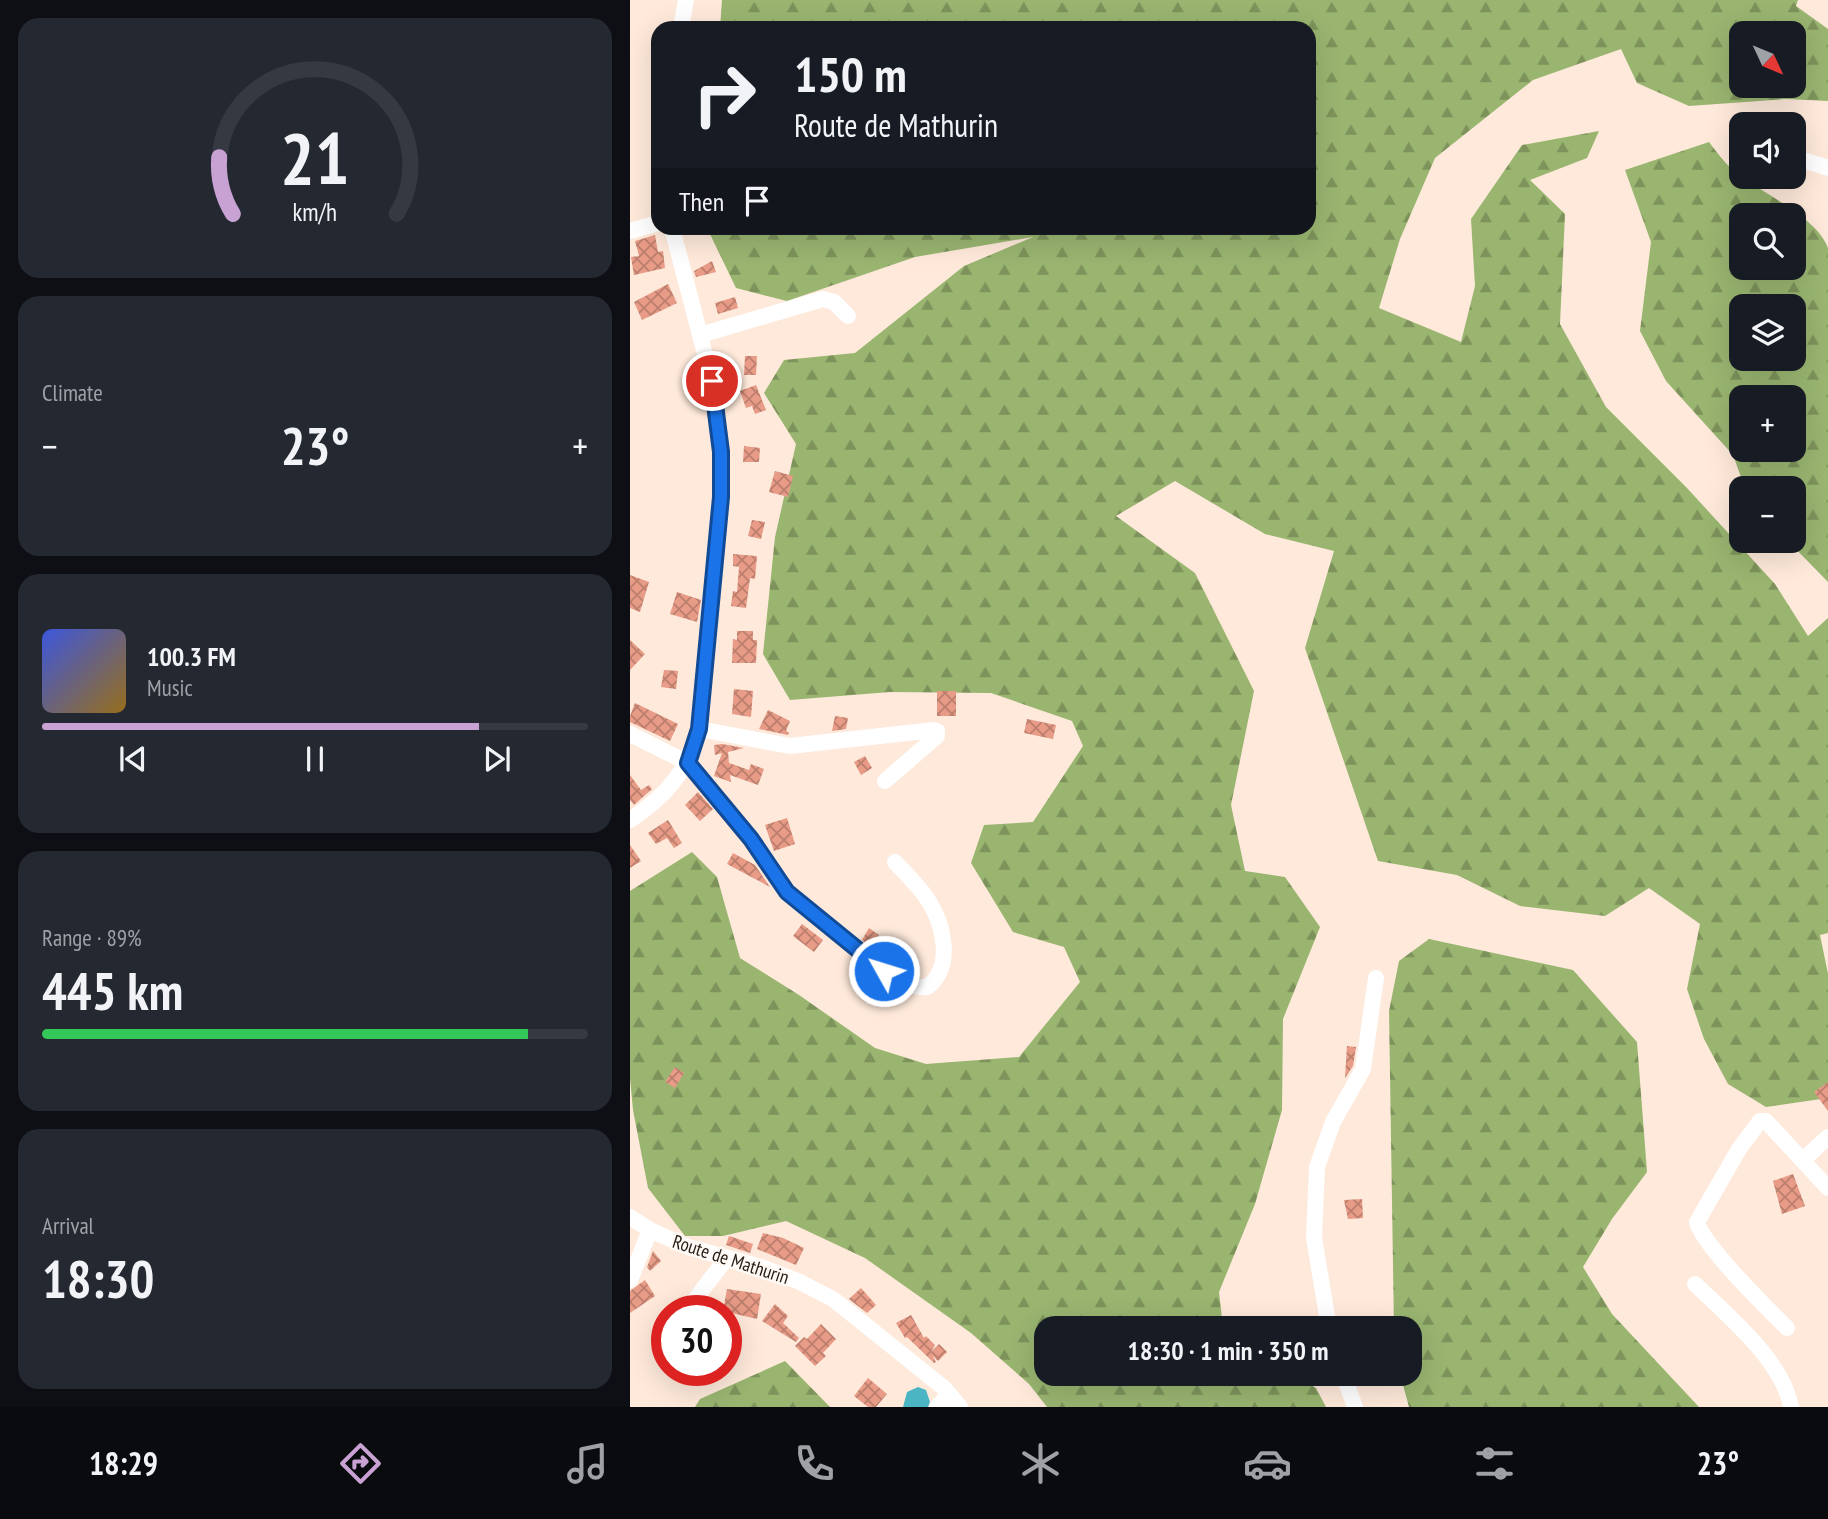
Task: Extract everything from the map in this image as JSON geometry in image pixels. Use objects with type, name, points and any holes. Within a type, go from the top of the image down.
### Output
[{"type":"street","points":[[682,21],[686,0]]},
{"type":"street","points":[[1806,162],[1828,168]]},
{"type":"street","points":[[630,231],[651,225]]},
{"type":"street","points":[[630,820],[668,789],[688,763],[699,729],[721,497],[721,452],[712,381],[674,235]]},
{"type":"street","points":[[700,335],[823,299],[834,302],[848,316]]},
{"type":"street","points":[[699,729],[790,746],[937,731],[937,736],[885,782]]},
{"type":"street","points":[[630,734],[688,763],[751,839],[780,884],[795,900],[896,979],[921,988],[927,987],[943,965],[942,935],[927,899],[895,862]]},
{"type":"street","points":[[1327,1316],[1314,1238],[1317,1167],[1333,1122],[1363,1069],[1376,978]]},
{"type":"street","points":[[1787,1328],[1715,1250],[1700,1232],[1697,1222],[1739,1149],[1759,1121],[1766,1121],[1828,1188]]},
{"type":"street","points":[[1803,1160],[1828,1136]]},
{"type":"street","name":"Route de Mathurin","points":[[630,1217],[650,1230],[688,1247],[761,1267],[800,1282],[833,1299],[914,1363],[960,1407]]},
{"type":"street","points":[[630,1280],[650,1230]]},
{"type":"street","points":[[699,1295],[726,1259]]},
{"type":"street","points":[[1695,1283],[1776,1368],[1788,1392],[1791,1407]]},
{"type":"street","points":[[1348,1386],[1356,1407]]},
{"type":"street","points":[[937,1407],[949,1394]]},
{"type":"green space","points":[[722,0],[1798,0],[1796,6],[1828,29],[1828,101],[1786,99],[1689,106],[1637,83],[1621,49],[1533,80],[1435,158],[1400,239],[1379,308],[1461,342],[1475,286],[1471,219],[1522,145],[1599,131],[1587,158],[1530,180],[1565,214],[1560,324],[1606,407],[1729,534],[1729,553],[1747,553],[1775,584],[1808,636],[1828,618],[1828,933],[1820,935],[1828,974],[1828,1098],[1766,1107],[1728,1084],[1704,1039],[1687,989],[1700,924],[1649,888],[1605,916],[1520,906],[1457,875],[1378,861],[1305,648],[1334,551],[1265,534],[1175,481],[1116,516],[1195,573],[1254,691],[1231,805],[1245,871],[1285,877],[1320,927],[1283,1019],[1282,1110],[1255,1204],[1219,1292],[1222,1316],[1034,1316],[1034,1386],[1313,1386],[1326,1407],[1047,1407],[1029,1384],[971,1333],[865,1258],[786,1221],[723,1236],[685,1236],[648,1188],[633,1110],[630,1078],[630,891],[692,852],[717,877],[740,958],[875,1048],[926,1064],[1019,1057],[1080,982],[1064,947],[1013,932],[971,863],[984,825],[1033,822],[1083,746],[1072,721],[991,693],[890,692],[790,700],[763,654],[775,537],[796,444],[764,393],[784,360],[855,353],[964,266],[1033,237],[915,257],[787,301],[736,288],[710,235],[1316,235],[1316,21],[720,21]]},
{"type":"green space","points":[[1709,142],[1729,166],[1729,189],[1760,189],[1782,203],[1729,203],[1729,280],[1806,280],[1806,220],[1828,248],[1828,582],[1800,553],[1806,553],[1806,476],[1741,476],[1736,462],[1806,462],[1806,385],[1729,385],[1729,451],[1666,381],[1640,331],[1651,242],[1625,170]]},
{"type":"green space","points":[[1429,939],[1573,970],[1637,1042],[1647,1172],[1612,1219],[1583,1267],[1612,1314],[1699,1407],[1409,1407],[1403,1386],[1422,1386],[1422,1316],[1394,1316],[1389,1011],[1399,961]]},
{"type":"green space","points":[[785,1361],[830,1407],[695,1407],[700,1399],[729,1386],[742,1386],[742,1380]]},
{"type":"water","points":[[918,1387],[926,1390],[930,1402],[928,1407],[903,1407],[907,1392]]},
{"type":"building","points":[[655,235],[658,252],[663,251],[665,268],[634,275],[631,257],[639,256],[635,241]]},
{"type":"building","points":[[712,261],[716,272],[696,277],[694,271]]},
{"type":"building","points":[[668,284],[677,303],[642,320],[634,302]]},
{"type":"building","points":[[735,297],[738,308],[718,314],[715,303]]},
{"type":"building","points":[[745,356],[757,356],[756,375],[744,375]]},
{"type":"building","points":[[756,385],[766,410],[755,414],[752,406],[746,408],[740,391]]},
{"type":"building","points":[[744,446],[760,448],[759,462],[743,462]]},
{"type":"building","points":[[775,471],[793,476],[788,497],[769,492]]},
{"type":"building","points":[[752,520],[765,522],[761,539],[748,536]]},
{"type":"building","points":[[733,554],[757,556],[755,579],[750,578],[746,608],[731,606],[733,591],[737,592],[739,567],[733,566]]},
{"type":"building","points":[[630,575],[649,582],[640,612],[630,608]]},
{"type":"building","points":[[677,592],[701,600],[697,622],[670,614]]},
{"type":"building","points":[[737,631],[753,631],[753,640],[757,640],[756,663],[732,663],[733,639],[737,640]]},
{"type":"building","points":[[630,640],[645,654],[630,670]]},
{"type":"building","points":[[664,670],[678,671],[676,689],[661,687]]},
{"type":"building","points":[[734,689],[753,691],[751,717],[732,714]]},
{"type":"building","points":[[937,691],[956,691],[956,716],[937,716]]},
{"type":"building","points":[[635,703],[678,724],[670,741],[630,722]]},
{"type":"building","points":[[768,710],[790,721],[786,731],[788,735],[759,729]]},
{"type":"building","points":[[835,716],[848,718],[846,729],[832,731]]},
{"type":"building","points":[[1027,719],[1056,725],[1053,739],[1024,733]]},
{"type":"building","points":[[714,745],[744,748],[728,752],[729,763],[749,770],[751,764],[764,769],[758,785],[730,775],[731,782],[714,776],[722,753],[715,755]]},
{"type":"building","points":[[865,756],[872,768],[861,775],[854,762]]},
{"type":"building","points":[[630,775],[641,790],[649,785],[652,789],[634,805],[630,800]]},
{"type":"building","points":[[698,792],[713,809],[700,821],[685,805]]},
{"type":"building","points":[[787,818],[795,844],[774,851],[765,825]]},
{"type":"building","points":[[668,820],[682,843],[674,848],[667,838],[656,844],[648,833]]},
{"type":"building","points":[[630,845],[641,861],[630,868]]},
{"type":"building","points":[[733,853],[755,865],[770,887],[727,864]]},
{"type":"building","points":[[802,924],[823,940],[814,952],[793,936]]},
{"type":"building","points":[[869,928],[879,935],[871,947],[862,940]]},
{"type":"building","points":[[1347,1046],[1356,1047],[1353,1066],[1345,1078]]},
{"type":"building","points":[[675,1067],[684,1073],[675,1088],[665,1082]]},
{"type":"building","points":[[1828,1082],[1828,1111],[1814,1092]]},
{"type":"building","points":[[1793,1174],[1805,1206],[1782,1214],[1773,1181]]},
{"type":"building","points":[[1362,1199],[1363,1218],[1348,1219],[1344,1200]]},
{"type":"building","points":[[763,1233],[783,1238],[804,1248],[796,1265],[757,1249]]},
{"type":"building","points":[[729,1236],[753,1244],[750,1253],[726,1245]]},
{"type":"building","points":[[653,1251],[661,1261],[650,1271],[647,1267]]},
{"type":"building","points":[[645,1280],[654,1295],[630,1313],[630,1291]]},
{"type":"building","points":[[861,1288],[876,1305],[867,1313],[849,1299]]},
{"type":"building","points":[[727,1289],[761,1294],[757,1319],[742,1315],[742,1295],[726,1295]]},
{"type":"building","points":[[775,1304],[788,1316],[783,1323],[799,1338],[796,1342],[762,1321]]},
{"type":"building","points":[[911,1315],[924,1338],[926,1336],[935,1345],[931,1352],[939,1344],[947,1352],[938,1361],[932,1355],[936,1362],[934,1363],[905,1338],[896,1323]]},
{"type":"building","points":[[821,1324],[836,1339],[823,1353],[826,1356],[815,1366],[795,1346],[804,1337],[807,1339]]},
{"type":"building","points":[[868,1378],[887,1394],[876,1407],[868,1407],[854,1396]]},
{"type":"route","points":[[712,381],[721,452],[721,497],[699,729],[688,763],[751,839],[787,892],[884,971]]}]
